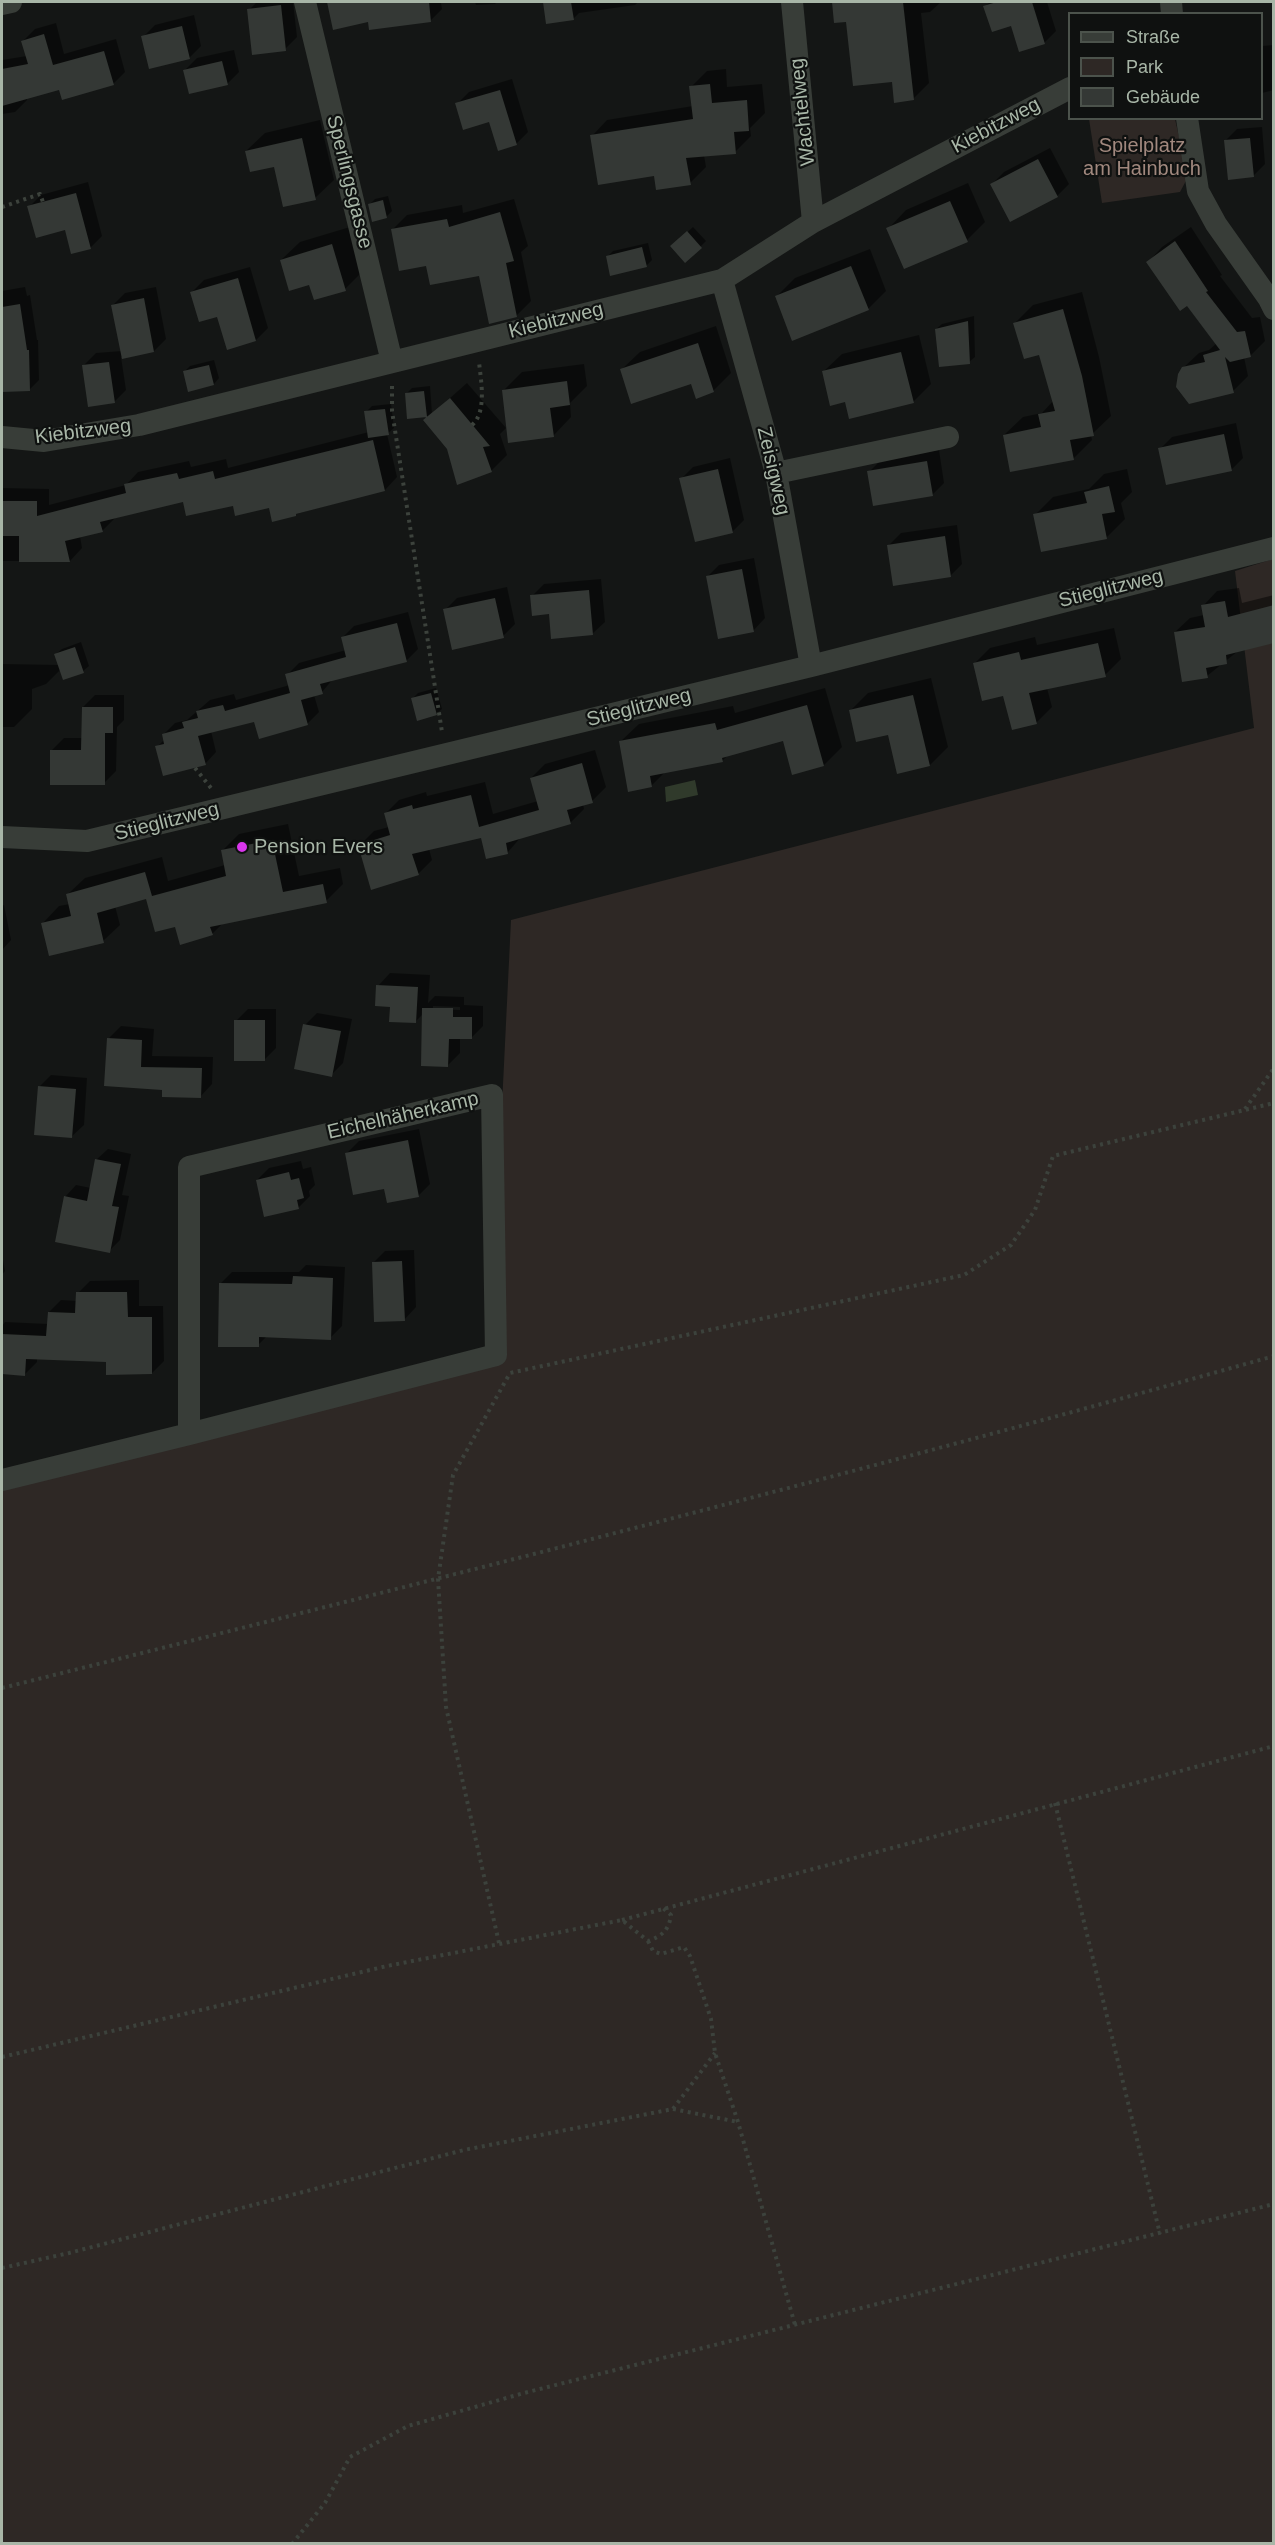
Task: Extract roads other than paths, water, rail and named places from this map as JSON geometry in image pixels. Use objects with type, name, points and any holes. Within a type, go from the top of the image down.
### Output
[{"type":"street","points":[[2,4],[11,2]]},
{"type":"street","name":"Sperlingsgasse","points":[[305,2],[392,362]]},
{"type":"street","name":"Wachtelweg","points":[[792,2],[813,222]]},
{"type":"street","name":"Kiebitzweg","points":[[2,437],[44,441],[139,425],[722,280],[813,222],[1068,89]]},
{"type":"street","points":[[1186,120],[1198,191],[1216,224],[1274,309]]},
{"type":"street","name":"Zeisigweg","points":[[722,280],[776,473],[811,666]]},
{"type":"street","points":[[776,473],[948,437]]},
{"type":"street","name":"Stieglitzweg","points":[[2,837],[87,841],[811,666],[1274,548]]},
{"type":"street","name":"Eichelhäherkamp","points":[[2,1480],[189,1434],[496,1355],[492,1095],[189,1167],[189,1434]]},
{"type":"place","name":"Pension Evers","points":[[242,847]]},
{"type":"park label","name":"Spielplatz am Hainbuch","points":[[1142,158]]}]
